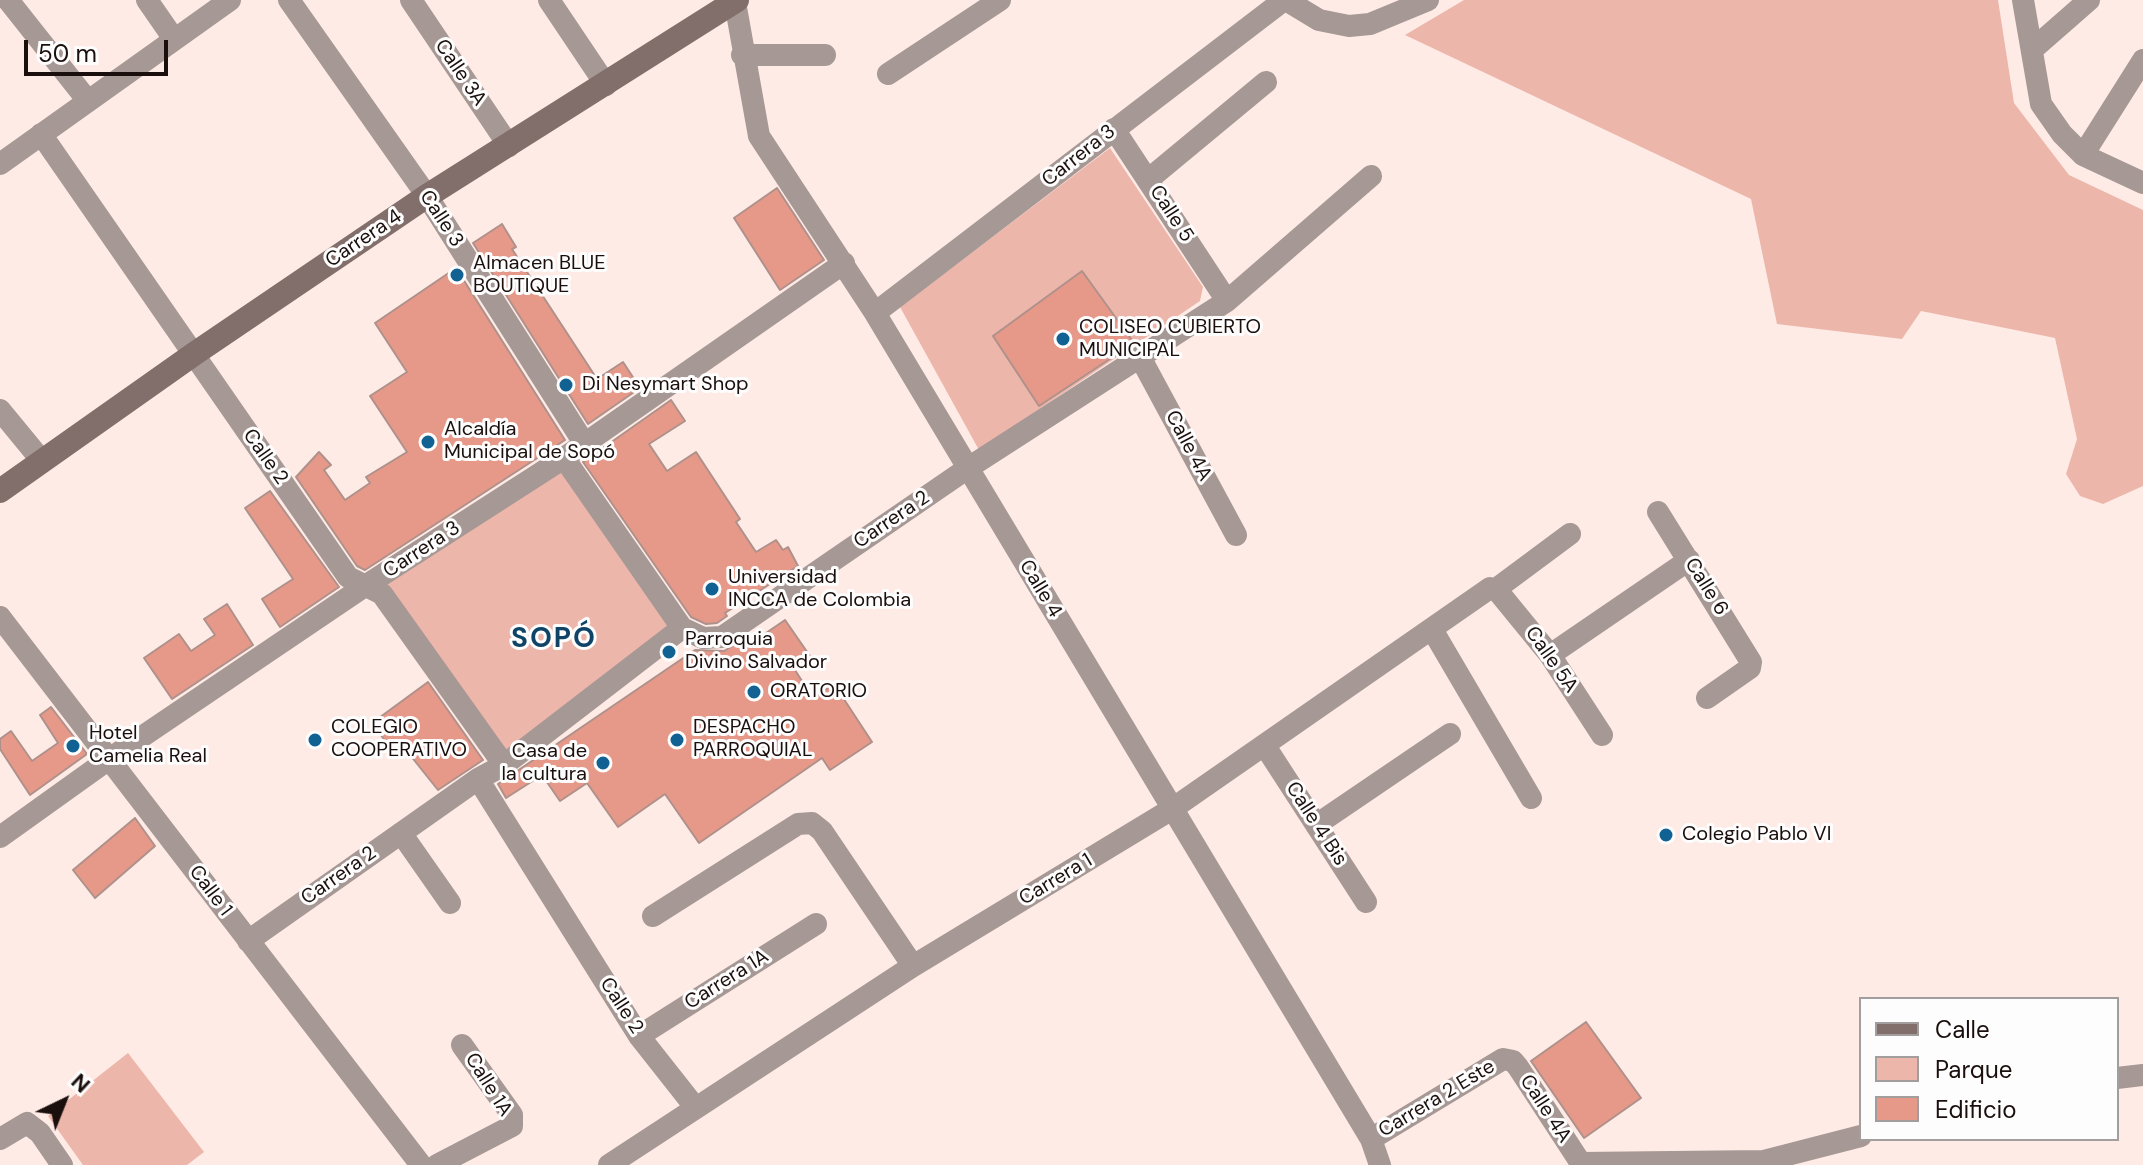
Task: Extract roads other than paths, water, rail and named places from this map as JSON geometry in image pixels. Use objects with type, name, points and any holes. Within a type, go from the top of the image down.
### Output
[{"type":"main road","name":"Carrera 4","points":[[0,491],[194,354],[427,196],[736,1]]},
{"type":"street","points":[[8,0],[88,101]]},
{"type":"street","points":[[147,0],[174,39]]},
{"type":"street","points":[[0,164],[230,0]]},
{"type":"street","name":"Calle 3","points":[[289,0],[427,196],[584,443]]},
{"type":"street","name":"Calle 3A","points":[[411,0],[509,146]]},
{"type":"street","points":[[549,0],[606,85]]},
{"type":"street","points":[[1285,0],[1319,20],[1349,26],[1370,24],[1428,0]]},
{"type":"street","name":"Carrera 3","points":[[875,313],[1285,0]]},
{"type":"street","points":[[2023,0],[2041,104],[2062,134],[2083,155],[2143,183]]},
{"type":"street","points":[[2033,49],[2089,0]]},
{"type":"street","name":"Calle 4","points":[[736,1],[742,55],[759,136],[875,313],[1371,1139],[1380,1165]]},
{"type":"street","points":[[888,74],[988,3]]},
{"type":"street","points":[[742,55],[825,55]]},
{"type":"street","points":[[2083,155],[2143,60]]},
{"type":"street","points":[[1149,179],[1266,82]]},
{"type":"street","name":"Calle 5","points":[[1114,129],[1227,301]]},
{"type":"street","name":"Calle 2","points":[[41,134],[348,577],[382,594],[504,765]]},
{"type":"street","name":"Carrera 2","points":[[248,941],[478,779],[504,765],[682,628],[703,638],[722,637],[968,468],[1227,301],[1371,176]]},
{"type":"street","name":"Carrera 3","points":[[0,837],[109,759],[365,586],[564,458],[844,263]]},
{"type":"street","name":"Calle 4A","points":[[1140,357],[1236,535]]},
{"type":"street","points":[[0,410],[42,461]]},
{"type":"street","points":[[564,458],[682,628]]},
{"type":"street","name":"Calle 6","points":[[1658,512],[1751,662],[1750,668],[1707,698]]},
{"type":"street","name":"Carrera 1","points":[[609,1165],[913,966],[1172,809],[1433,631],[1490,588],[1496,589],[1570,534]]},
{"type":"street","points":[[1550,655],[1689,560]]},
{"type":"street","name":"Calle 5A","points":[[1496,589],[1550,655],[1602,735]]},
{"type":"street","name":"Calle 1","points":[[0,617],[421,1165]]},
{"type":"street","points":[[1433,631],[1531,798]]},
{"type":"street","points":[[1316,825],[1450,734]]},
{"type":"street","name":"Calle 4 Bis","points":[[1265,746],[1366,902]]},
{"type":"street","name":"Calle 2","points":[[478,779],[639,1036],[695,1107]]},
{"type":"street","points":[[653,916],[798,824],[812,823],[822,831],[913,966]]},
{"type":"street","points":[[401,833],[450,903]]},
{"type":"street","name":"Carrera 1A","points":[[639,1036],[816,924]]},
{"type":"street","name":"Calle 1A","points":[[437,1165],[512,1126],[512,1115],[462,1045]]},
{"type":"street","name":"Calle 4A","points":[[1503,1059],[1513,1061],[1518,1067],[1581,1164]]},
{"type":"street","name":"Carrera 2 Este","points":[[1371,1139],[1503,1059]]},
{"type":"street","points":[[2119,1078],[2143,1075]]},
{"type":"street","points":[[0,1139],[27,1123],[40,1133],[62,1165]]},
{"type":"street","points":[[1581,1164],[1765,1163],[1859,1137]]},
{"type":"place","name":"Almacen BLUE BOUTIQUE","points":[[457,275]]},
{"type":"place","name":"COLISEO CUBIERTO MUNICIPAL","points":[[1063,339]]},
{"type":"place","name":"Di Nesymart Shop","points":[[566,385]]},
{"type":"place","name":"Alcaldía Municipal de Sopó","points":[[428,442]]},
{"type":"place","name":"Universidad INCCA de Colombia","points":[[712,589]]},
{"type":"place","name":"Parroquia Divino Salvador","points":[[669,652]]},
{"type":"place","name":"ORATORIO","points":[[754,692]]},
{"type":"place","name":"COLEGIO COOPERATIVO","points":[[315,740]]},
{"type":"place","name":"DESPACHO PARROQUIAL","points":[[677,740]]},
{"type":"place","name":"Hotel Camelia Real","points":[[73,746]]},
{"type":"place","name":"Casa de la cultura","points":[[603,763]]},
{"type":"place","name":"Colegio Pablo VI","points":[[1666,835]]},
{"type":"district","name":"SOPÓ","points":[[554,640]]}]
